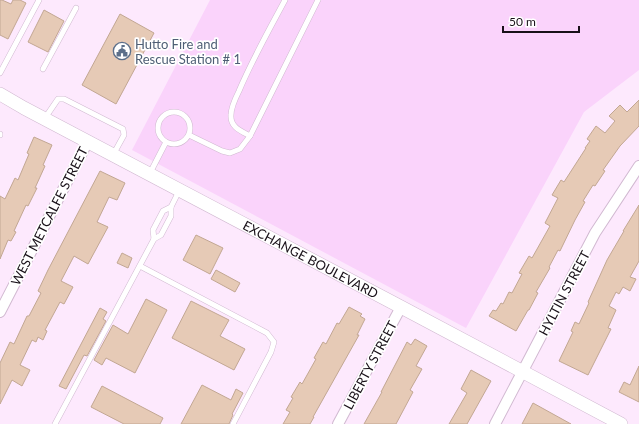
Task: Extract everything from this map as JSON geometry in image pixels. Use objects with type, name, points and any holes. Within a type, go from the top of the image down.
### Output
[{"type":"street","name":"EXCHANGE BOULEVARD","points":[[0,94],[621,424]]},
{"type":"street","name":"WEST METCALFE STREET","points":[[0,312],[88,142]]},
{"type":"street","name":"HYLTIN STREET","points":[[494,424],[595,234],[639,166]]},
{"type":"street","name":"LIBERTY STREET","points":[[338,424],[401,307]]},
{"type":"lane","points":[[0,73],[39,0]]},
{"type":"lane","points":[[250,136],[237,129],[232,124],[230,114],[244,78],[285,0]]},
{"type":"lane","points":[[189,135],[222,152],[230,153],[240,149],[250,136],[318,0]]},
{"type":"lane","points":[[44,69],[76,8]]},
{"type":"lane","points":[[45,119],[58,99],[64,99],[123,129],[124,135],[113,155]]},
{"type":"lane","points":[[170,112],[184,115],[190,124],[189,135],[182,142],[177,144],[166,142],[159,134],[158,129],[161,119],[170,112]]},
{"type":"lane","points":[[149,174],[166,142]]},
{"type":"lane","points":[[55,424],[154,239],[161,235],[171,216],[171,207],[180,190]]},
{"type":"lane","points":[[154,239],[153,230],[162,211],[171,207]]},
{"type":"lane","points":[[140,266],[268,332],[274,342],[271,352],[234,424]]},
{"type":"shaded area","points":[[210,0],[639,0],[639,70],[584,112],[466,328],[132,150]]},
{"type":"building","points":[[0,0],[11,4],[13,0],[20,0],[26,3],[8,39],[0,35]]},
{"type":"building","points":[[44,10],[64,21],[48,52],[28,42]]},
{"type":"building","name":"Hutto Fire and Rescue Station # 1","points":[[120,14],[154,33],[116,104],[82,85]]},
{"type":"building","points":[[639,100],[639,126],[620,146],[603,170],[605,171],[595,186],[593,185],[583,201],[585,202],[560,251],[558,250],[549,267],[550,268],[536,292],[538,293],[516,331],[489,316],[493,310],[496,311],[501,303],[503,304],[509,292],[512,293],[522,274],[519,273],[529,256],[532,258],[550,226],[545,223],[558,198],[552,195],[561,180],[564,182],[586,148],[590,141],[587,139],[596,126],[605,133],[615,121],[609,116],[620,105],[627,112]]},
{"type":"building","points":[[34,137],[52,145],[43,165],[45,166],[35,188],[37,188],[28,206],[26,205],[14,231],[16,232],[11,241],[8,240],[0,259],[0,196],[5,199],[15,178],[18,180],[29,154],[27,153]]},
{"type":"building","points":[[100,171],[125,183],[117,200],[109,197],[97,222],[108,227],[88,264],[74,256],[61,281],[73,287],[64,304],[60,302],[45,330],[47,331],[43,340],[38,337],[36,342],[32,340],[20,365],[30,370],[22,386],[12,380],[0,404],[0,363],[10,342],[14,344],[27,316],[29,316],[41,293],[38,291],[48,270]]},
{"type":"building","points":[[639,205],[639,261],[630,277],[636,279],[630,291],[623,287],[619,294],[616,292],[609,306],[616,310],[608,328],[611,329],[588,375],[559,361],[573,332],[571,331],[575,322],[579,324],[607,260]]},
{"type":"building","points":[[196,235],[223,248],[210,274],[183,260]]},
{"type":"building","points":[[122,253],[132,258],[128,268],[117,263]]},
{"type":"building","points":[[216,270],[240,283],[235,292],[211,279]]},
{"type":"building","points":[[146,299],[167,310],[135,373],[106,358],[102,365],[94,360],[113,325],[128,334]]},
{"type":"building","points":[[191,301],[229,320],[220,336],[245,349],[234,370],[172,338]]},
{"type":"building","points":[[349,307],[362,314],[360,316],[365,319],[357,335],[359,335],[314,417],[310,424],[283,424],[290,412],[286,410],[293,398],[291,397],[300,382],[302,384],[316,359],[314,358],[323,342],[326,344],[337,323],[339,324]]},
{"type":"building","points":[[100,308],[107,312],[103,319],[106,321],[87,356],[84,355],[66,389],[59,386]]},
{"type":"building","points":[[415,339],[427,346],[416,366],[422,369],[410,390],[413,392],[396,424],[364,424],[407,342],[411,345]]},
{"type":"building","points":[[639,366],[639,402],[619,392],[624,382],[630,385]]},
{"type":"building","points":[[471,370],[491,381],[467,424],[449,424],[467,393],[461,389]]},
{"type":"building","points":[[202,385],[231,400],[236,389],[243,393],[232,414],[233,415],[229,424],[181,424]]},
{"type":"building","points":[[102,386],[163,418],[160,424],[124,424],[91,407]]},
{"type":"building","points":[[533,403],[571,424],[522,424]]},
{"type":"place","name":"Hutto Fire and Rescue Station # 1","points":[[122,51]]}]
